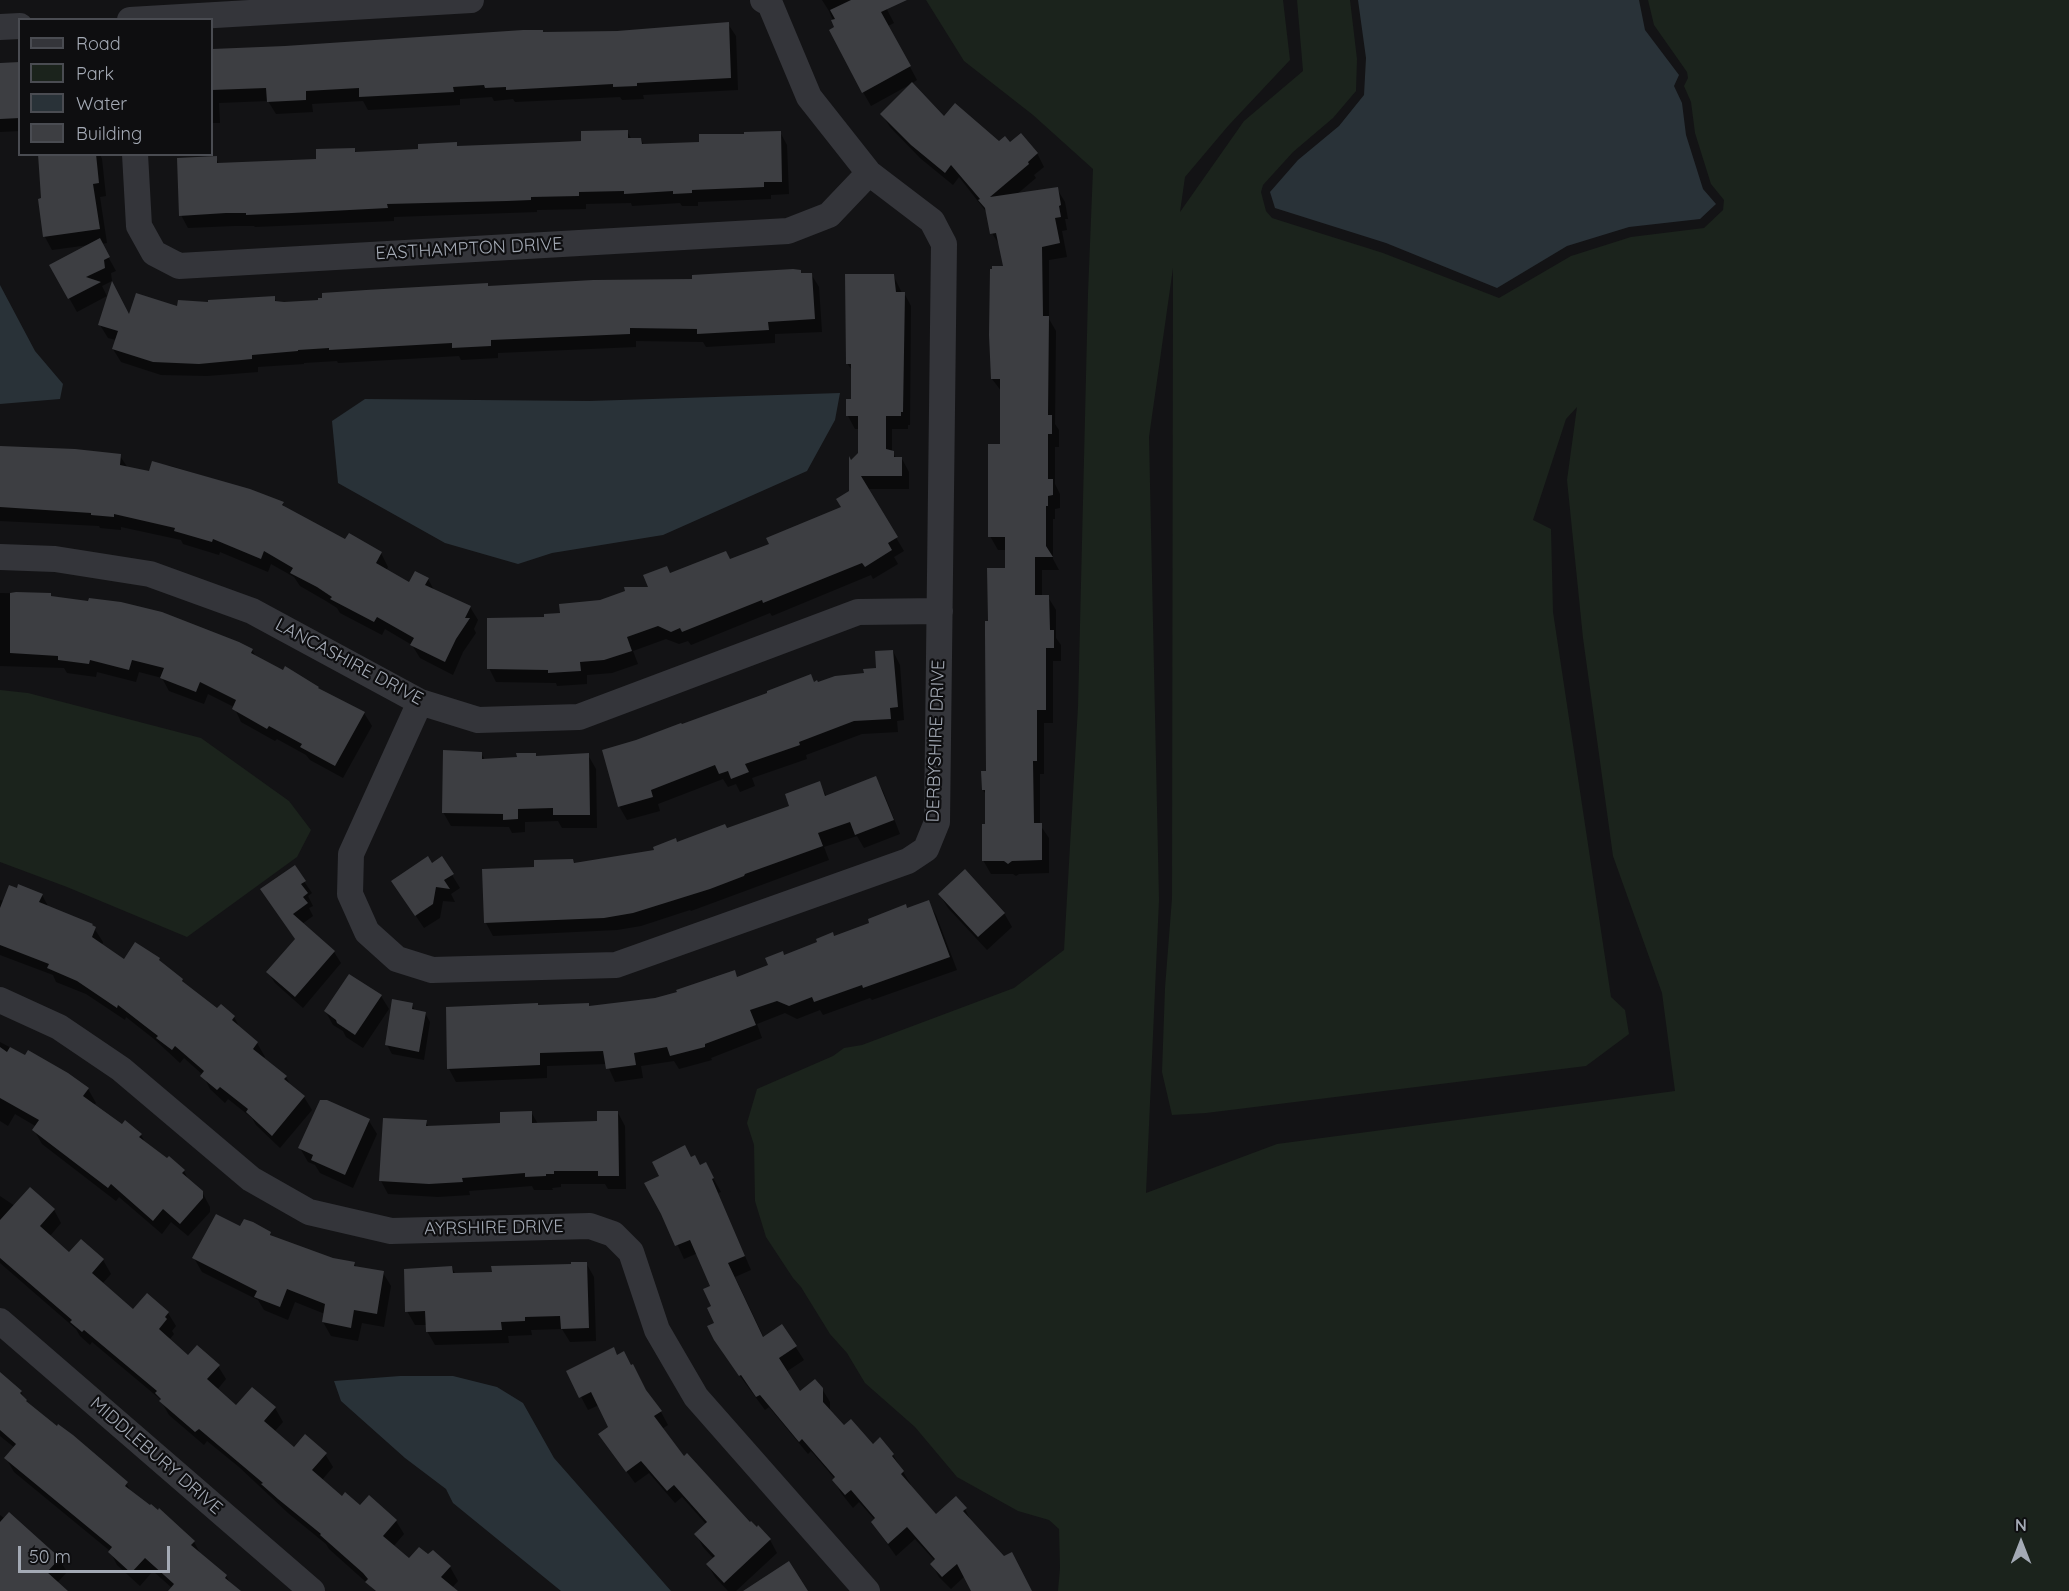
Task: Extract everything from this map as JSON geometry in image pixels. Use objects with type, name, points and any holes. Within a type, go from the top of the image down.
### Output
[{"type":"street","points":[[164,18],[471,0]]},
{"type":"street","name":"DERBYSHIRE DRIVE","points":[[420,702],[351,854],[350,894],[367,932],[397,959],[432,970],[616,965],[908,861],[926,849],[937,822],[944,244],[932,221],[869,173],[809,97],[770,4],[763,0]]},
{"type":"street","points":[[0,27],[18,26]]},
{"type":"street","name":"EASTHAMPTON DRIVE","points":[[135,156],[139,226],[154,253],[179,266],[788,231],[829,215],[869,173]]},
{"type":"street","name":"LANCASHIRE DRIVE","points":[[0,557],[55,559],[150,574],[252,611],[420,702],[478,720],[579,717],[858,612],[940,611]]},
{"type":"street","name":"AYRSHIRE DRIVE","points":[[0,1000],[59,1027],[112,1063],[251,1179],[309,1212],[391,1231],[590,1226],[613,1234],[631,1252],[657,1330],[696,1398],[867,1591]]},
{"type":"street","name":"MIDDLEBURY DRIVE","points":[[0,1321],[312,1591]]},
{"type":"green space","points":[[926,0],[1283,0],[1290,60],[1228,126],[1185,177],[1180,212],[1244,121],[1303,71],[1297,0],[1350,0],[1357,59],[1356,91],[1333,118],[1293,152],[1263,185],[1261,192],[1266,211],[1272,218],[1383,253],[1499,298],[1571,256],[1631,237],[1704,228],[1723,210],[1724,200],[1711,184],[1695,133],[1691,102],[1684,86],[1688,78],[1687,72],[1654,25],[1648,0],[2069,0],[2069,1591],[1058,1591],[1059,1529],[1049,1520],[1018,1511],[957,1477],[915,1427],[865,1383],[847,1353],[830,1334],[766,1237],[755,1201],[754,1145],[747,1123],[757,1089],[833,1056],[844,1048],[862,1045],[1014,988],[1064,950],[1078,707],[1093,169],[1033,115],[964,61]],"holes":[[[1173,268],[1172,898],[1165,988],[1162,1072],[1172,1115],[1206,1113],[1586,1066],[1629,1034],[1625,1010],[1611,997],[1553,612],[1551,529],[1533,520],[1566,419],[1577,407],[1567,480],[1583,638],[1613,856],[1662,993],[1675,1091],[1277,1144],[1146,1193],[1159,900],[1149,437]]]},
{"type":"green space","points":[[0,690],[28,693],[201,738],[289,801],[311,830],[297,857],[187,937],[0,862]]},
{"type":"water","points":[[1358,0],[1639,0],[1645,30],[1679,75],[1674,86],[1682,103],[1686,135],[1703,189],[1716,204],[1700,219],[1629,227],[1567,246],[1497,288],[1386,243],[1275,208],[1270,192],[1298,160],[1339,126],[1364,95],[1366,58]]},
{"type":"water","points":[[0,285],[35,351],[63,384],[60,399],[0,404]]},
{"type":"water","points":[[840,393],[835,420],[807,471],[663,535],[552,553],[518,564],[445,543],[338,483],[332,421],[365,399],[589,401]]},
{"type":"water","points":[[400,1376],[453,1376],[497,1387],[523,1403],[554,1458],[671,1591],[561,1591],[453,1503],[446,1489],[405,1458],[341,1401],[334,1381]]},
{"type":"building","points":[[851,0],[907,0],[881,12],[911,66],[862,93],[829,30],[834,27],[831,20],[835,19],[830,10]]},
{"type":"building","points":[[729,22],[731,78],[637,83],[637,86],[613,87],[613,84],[506,90],[506,87],[485,88],[484,85],[453,87],[454,92],[359,97],[359,88],[306,91],[306,100],[267,102],[266,88],[213,90],[213,49],[523,30],[617,31]]},
{"type":"building","points":[[18,62],[18,118],[0,119],[0,63]]},
{"type":"building","points":[[912,82],[944,116],[955,103],[999,141],[1005,136],[1010,142],[1021,133],[1038,153],[1028,162],[1029,164],[990,197],[1058,187],[1061,217],[1055,218],[1060,243],[1042,247],[1043,316],[1049,316],[1048,415],[1052,415],[1052,434],[1048,434],[1048,479],[1053,479],[1053,495],[1048,496],[1048,506],[1046,506],[1046,546],[1053,557],[1035,557],[1035,595],[1049,595],[1050,630],[1054,630],[1054,648],[1046,648],[1046,710],[1037,710],[1037,761],[1033,761],[1034,823],[1042,823],[1042,860],[1012,861],[1008,864],[1004,861],[982,861],[985,790],[982,790],[981,771],[986,771],[987,568],[1005,568],[1005,537],[988,537],[988,444],[1000,444],[1000,379],[991,379],[990,269],[992,266],[1003,266],[996,233],[990,234],[985,208],[978,200],[980,199],[951,165],[945,173],[911,145],[880,114]]},
{"type":"building","points":[[628,130],[628,138],[641,138],[642,144],[699,142],[699,134],[781,131],[782,182],[764,182],[764,187],[692,190],[692,193],[673,194],[673,191],[624,194],[624,191],[579,192],[579,196],[531,197],[531,200],[387,204],[388,208],[179,216],[177,158],[217,156],[217,163],[316,159],[316,149],[355,148],[355,152],[418,149],[418,144],[457,142],[457,146],[581,141],[581,131]]},
{"type":"building","points":[[38,156],[96,156],[99,183],[93,184],[100,229],[43,237],[38,199],[41,198]]},
{"type":"building","points":[[100,238],[110,257],[104,260],[105,268],[86,277],[101,282],[68,299],[49,265]]},
{"type":"building","points":[[801,270],[801,273],[812,273],[815,319],[768,322],[769,330],[697,334],[697,329],[630,328],[630,334],[491,340],[491,346],[452,348],[452,343],[329,350],[329,348],[252,355],[252,359],[199,364],[153,362],[112,349],[118,331],[98,325],[112,281],[129,314],[136,293],[177,306],[178,300],[208,302],[208,300],[275,296],[275,301],[284,302],[318,300],[322,298],[322,293],[366,290],[488,283],[488,286],[593,280],[692,279],[692,275]]},
{"type":"building","points":[[845,274],[894,274],[896,292],[905,292],[903,412],[901,416],[886,416],[886,449],[894,451],[894,457],[902,457],[902,476],[861,476],[898,537],[888,543],[892,550],[865,567],[862,563],[763,603],[762,600],[682,632],[680,628],[671,632],[658,626],[627,637],[632,651],[604,660],[580,662],[581,671],[548,673],[548,670],[487,669],[487,618],[544,617],[544,614],[560,613],[559,604],[600,600],[625,591],[624,587],[648,587],[643,575],[667,566],[670,573],[726,551],[730,559],[769,544],[766,538],[841,507],[836,499],[849,491],[849,456],[851,460],[858,453],[858,416],[846,416],[846,399],[851,399],[851,364],[846,364]]},
{"type":"building","points":[[0,446],[75,449],[121,454],[120,465],[149,471],[152,461],[250,489],[284,502],[282,505],[345,539],[349,533],[382,552],[376,563],[409,582],[415,571],[429,578],[425,585],[471,606],[465,618],[470,618],[445,662],[410,645],[414,638],[377,617],[374,622],[330,599],[332,597],[317,587],[290,573],[293,568],[264,551],[261,559],[213,539],[212,542],[174,531],[175,528],[114,514],[114,517],[91,515],[91,513],[0,507]]},
{"type":"building","points":[[10,593],[51,593],[51,596],[88,601],[89,598],[121,602],[162,612],[239,642],[253,649],[251,653],[283,670],[285,666],[318,688],[365,712],[335,766],[300,747],[302,744],[269,726],[267,729],[232,709],[236,700],[200,682],[196,692],[160,678],[164,668],[132,660],[129,670],[90,660],[89,664],[58,660],[58,656],[10,653]]},
{"type":"building","points":[[893,650],[898,707],[890,708],[891,719],[854,721],[799,742],[800,745],[745,764],[749,772],[731,779],[728,771],[719,774],[715,765],[651,790],[653,797],[618,807],[602,750],[682,724],[767,693],[767,691],[811,674],[814,682],[817,680],[818,682],[835,676],[864,673],[863,669],[876,668],[875,651]]},
{"type":"building","points":[[443,750],[482,752],[482,759],[517,757],[516,753],[536,753],[536,756],[589,753],[590,815],[553,815],[553,808],[518,809],[518,819],[503,820],[503,814],[442,813]]},
{"type":"building","points":[[876,776],[894,820],[855,835],[850,822],[818,833],[823,846],[710,889],[633,913],[604,918],[484,923],[482,869],[534,867],[534,860],[573,859],[574,863],[654,850],[653,847],[676,838],[677,842],[725,824],[727,828],[789,806],[785,794],[820,781],[825,796]]},
{"type":"building","points":[[428,856],[432,863],[442,856],[454,874],[444,880],[450,889],[436,887],[433,904],[415,916],[391,881]]},
{"type":"building","points":[[295,865],[306,881],[301,884],[308,893],[303,897],[308,903],[293,914],[335,951],[295,997],[266,972],[295,939],[260,889]]},
{"type":"building","points":[[965,869],[1005,913],[978,937],[938,894]]},
{"type":"building","points":[[18,884],[43,894],[39,902],[93,924],[96,927],[92,937],[124,959],[135,942],[160,958],[159,960],[183,979],[182,981],[217,1008],[221,1004],[235,1016],[232,1020],[258,1042],[253,1049],[287,1076],[284,1079],[305,1096],[272,1136],[246,1112],[248,1109],[220,1087],[217,1090],[200,1076],[204,1071],[175,1046],[172,1050],[118,1005],[117,1008],[77,981],[47,968],[49,964],[0,945],[0,908],[9,885],[17,888]]},
{"type":"building","points":[[929,900],[950,957],[863,988],[862,985],[814,1002],[812,997],[789,1006],[777,1001],[750,1010],[756,1025],[705,1044],[705,1047],[670,1056],[667,1047],[634,1053],[636,1065],[606,1069],[603,1051],[540,1053],[540,1065],[447,1069],[446,1007],[538,1003],[538,1005],[589,1003],[589,1006],[655,998],[735,970],[737,977],[768,965],[765,958],[783,951],[784,955],[817,942],[816,939],[833,932],[834,936],[869,923],[868,919],[906,904],[907,908]]},
{"type":"building","points":[[349,974],[382,995],[355,1035],[324,1011]]},
{"type":"building","points":[[392,999],[413,1003],[412,1009],[426,1012],[419,1052],[385,1045]]},
{"type":"building","points":[[0,1047],[7,1052],[10,1047],[25,1055],[28,1050],[89,1088],[83,1096],[122,1124],[125,1120],[142,1134],[139,1137],[167,1158],[169,1156],[185,1170],[182,1173],[203,1191],[203,1198],[180,1224],[163,1209],[153,1221],[111,1184],[108,1188],[32,1130],[39,1120],[0,1098]]},
{"type":"building","points":[[320,1100],[327,1100],[370,1119],[345,1175],[311,1160],[313,1155],[298,1148]]},
{"type":"building","points":[[532,1111],[532,1123],[597,1121],[597,1111],[618,1111],[619,1176],[598,1176],[598,1171],[554,1171],[554,1174],[546,1174],[546,1176],[525,1177],[525,1173],[462,1178],[463,1182],[429,1184],[379,1181],[383,1118],[427,1120],[426,1126],[500,1123],[500,1112]]},
{"type":"building","points":[[685,1145],[691,1157],[695,1155],[700,1165],[706,1162],[714,1178],[712,1179],[745,1256],[728,1263],[763,1337],[782,1324],[797,1346],[779,1358],[800,1391],[815,1379],[823,1388],[823,1402],[844,1425],[851,1419],[873,1444],[880,1437],[904,1471],[901,1474],[936,1514],[956,1496],[967,1508],[963,1511],[1004,1556],[1012,1552],[1032,1591],[971,1591],[957,1564],[942,1577],[930,1564],[935,1559],[907,1527],[888,1544],[871,1522],[875,1518],[851,1490],[845,1495],[832,1480],[835,1477],[802,1439],[799,1442],[760,1395],[756,1397],[741,1375],[739,1376],[707,1326],[714,1323],[707,1308],[711,1306],[703,1289],[710,1286],[690,1240],[675,1246],[644,1183],[659,1176],[652,1162]]},
{"type":"building","points":[[30,1187],[55,1209],[40,1226],[69,1252],[81,1239],[104,1259],[92,1273],[133,1309],[147,1293],[169,1312],[165,1317],[167,1319],[159,1329],[188,1355],[197,1345],[220,1365],[207,1379],[236,1405],[252,1387],[276,1407],[264,1421],[294,1447],[305,1434],[327,1453],[312,1470],[342,1496],[345,1492],[360,1505],[369,1495],[397,1520],[383,1536],[409,1558],[419,1547],[428,1554],[433,1550],[451,1566],[441,1577],[458,1591],[376,1591],[365,1582],[368,1579],[363,1573],[321,1534],[199,1429],[195,1432],[159,1401],[161,1399],[155,1393],[157,1391],[84,1330],[82,1332],[70,1322],[72,1320],[0,1258],[0,1220]]},
{"type":"building","points":[[216,1214],[240,1226],[244,1219],[253,1222],[271,1232],[270,1235],[333,1258],[355,1262],[354,1266],[384,1271],[377,1314],[354,1310],[351,1328],[322,1322],[325,1304],[287,1289],[280,1307],[254,1297],[257,1291],[192,1258]]},
{"type":"building","points":[[571,1262],[587,1262],[589,1328],[561,1329],[560,1316],[525,1317],[525,1321],[501,1322],[502,1330],[426,1332],[425,1311],[405,1312],[404,1269],[452,1266],[453,1273],[492,1272],[491,1266],[571,1264]]},
{"type":"building","points":[[614,1347],[617,1355],[624,1351],[631,1365],[633,1364],[646,1390],[662,1411],[654,1416],[684,1456],[687,1453],[750,1522],[757,1527],[758,1525],[771,1539],[724,1583],[706,1564],[715,1556],[694,1534],[707,1522],[674,1485],[667,1491],[641,1461],[626,1472],[598,1434],[608,1427],[591,1392],[579,1398],[566,1371]]},
{"type":"building","points":[[0,1372],[22,1391],[20,1393],[26,1401],[57,1426],[58,1424],[73,1435],[128,1482],[125,1486],[150,1505],[158,1510],[159,1508],[195,1541],[191,1545],[227,1575],[225,1578],[241,1591],[168,1591],[174,1584],[145,1558],[131,1573],[108,1552],[112,1547],[4,1458],[16,1444],[0,1430]]},
{"type":"building","points":[[9,1512],[60,1558],[47,1572],[68,1591],[0,1591],[0,1522]]},
{"type":"building","points":[[789,1561],[808,1591],[743,1591]]}]
